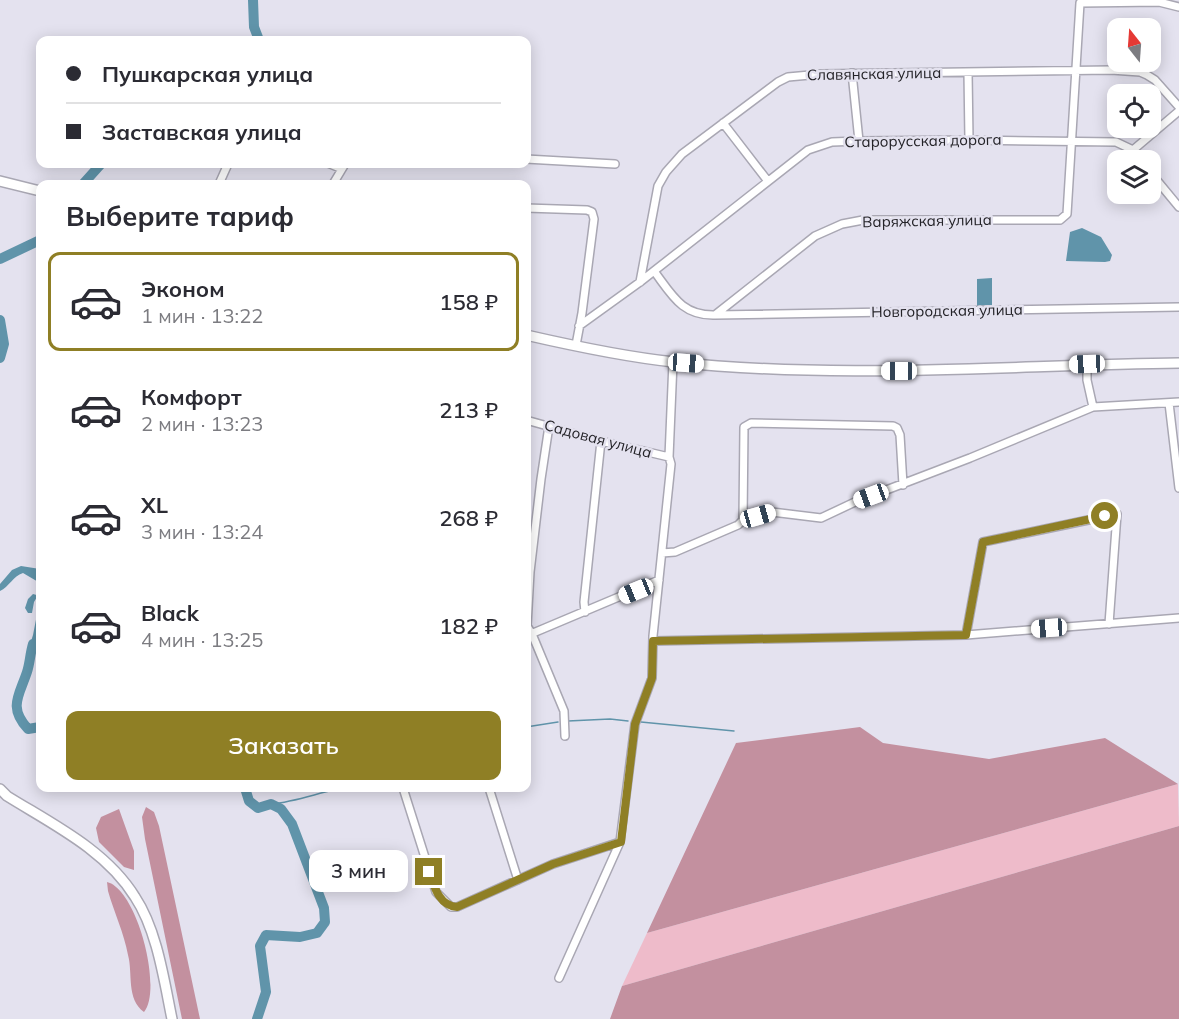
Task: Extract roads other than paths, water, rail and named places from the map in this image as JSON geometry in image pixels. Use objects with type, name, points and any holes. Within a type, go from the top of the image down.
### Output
[{"type":"main road","points":[[0,181],[36,189]]},
{"type":"main road","points":[[531,336],[673,362],[823,371],[1179,363]]},
{"type":"main road","points":[[0,789],[7,796],[59,828],[101,858],[122,878],[136,898],[148,924],[159,960],[172,1019]]},
{"type":"street","points":[[1071,141],[1080,3],[1159,2],[1179,7]]},
{"type":"street","points":[[968,72],[969,140]]},
{"type":"street","name":"Славянская улица","points":[[640,282],[658,186],[666,172],[682,154],[778,82],[788,77],[852,73],[1140,72],[1155,80],[1179,109],[1133,150]]},
{"type":"street","points":[[852,73],[859,141]]},
{"type":"street","points":[[723,123],[767,180]]},
{"type":"street","name":"Старорусская дорога","points":[[579,326],[640,282],[808,150],[832,142],[969,140],[1116,142],[1133,150]]},
{"type":"street","name":"Варяжская улица","points":[[715,315],[815,237],[842,224],[863,220],[1060,220],[1065,218],[1071,141]]},
{"type":"street","points":[[531,159],[615,164]]},
{"type":"street","points":[[1161,186],[1179,207]]},
{"type":"street","points":[[1172,199],[1179,194]]},
{"type":"street","points":[[531,208],[578,209],[592,212],[594,219],[576,345]]},
{"type":"street","points":[[654,271],[684,308],[694,313],[715,315]]},
{"type":"street","name":"Новгородская улица","points":[[715,315],[1179,307]]},
{"type":"street","points":[[559,978],[621,842],[635,724],[652,678],[653,641],[671,464],[669,457],[673,362]]},
{"type":"street","points":[[1087,364],[1093,407]]},
{"type":"street","points":[[662,553],[675,552],[738,525],[743,520],[772,512],[821,518],[1093,407],[1179,402]]},
{"type":"street","points":[[1168,403],[1179,488]]},
{"type":"street","name":"Садовая улица","points":[[531,421],[669,457]]},
{"type":"street","points":[[743,520],[744,427],[746,424],[892,426],[897,428],[900,435],[903,485]]},
{"type":"street","points":[[531,564],[549,426]]},
{"type":"street","points":[[585,612],[584,602],[601,441]]},
{"type":"street","points":[[966,635],[983,542],[1117,514],[1109,624]]},
{"type":"street","points":[[531,634],[659,580]]},
{"type":"street","points":[[653,641],[966,635],[1179,618]]},
{"type":"street","points":[[531,639],[564,711],[565,736]]},
{"type":"street","points":[[404,792],[436,892],[451,907],[457,907],[553,864],[621,842]]},
{"type":"street","points":[[490,792],[518,880]]},
{"type":"water","points":[[1082,228],[1101,237],[1112,255],[1110,261],[1066,261],[1070,232]]},
{"type":"water","points":[[992,278],[992,305],[977,306],[977,279]]},
{"type":"water","points":[[21,566],[36,568],[36,581],[23,573],[0,591],[0,584],[12,570]]},
{"type":"water","points":[[33,594],[36,595],[32,613],[28,613],[25,608],[28,599]]},
{"type":"water","points":[[36,620],[36,642],[32,657],[26,657]]},
{"type":"waterway","points":[[253,0],[254,27],[257,36]]},
{"type":"waterway","points":[[87,180],[97,168]]},
{"type":"waterway","points":[[0,259],[36,242]]},
{"type":"waterway","points":[[0,320],[4,344],[0,358]]},
{"type":"waterway","points":[[33,644],[17,708],[18,714],[28,729],[36,728]]},
{"type":"waterway","points":[[568,721],[610,719],[628,721]]},
{"type":"waterway","points":[[531,726],[558,722]]},
{"type":"waterway","points":[[641,722],[734,731]]},
{"type":"waterway","points":[[246,792],[249,801],[258,808],[271,804],[281,809],[292,824],[324,908],[325,922],[317,933],[300,937],[266,935],[260,946],[266,992],[257,1019]]},
{"type":"waterway","points":[[271,804],[325,792]]}]
